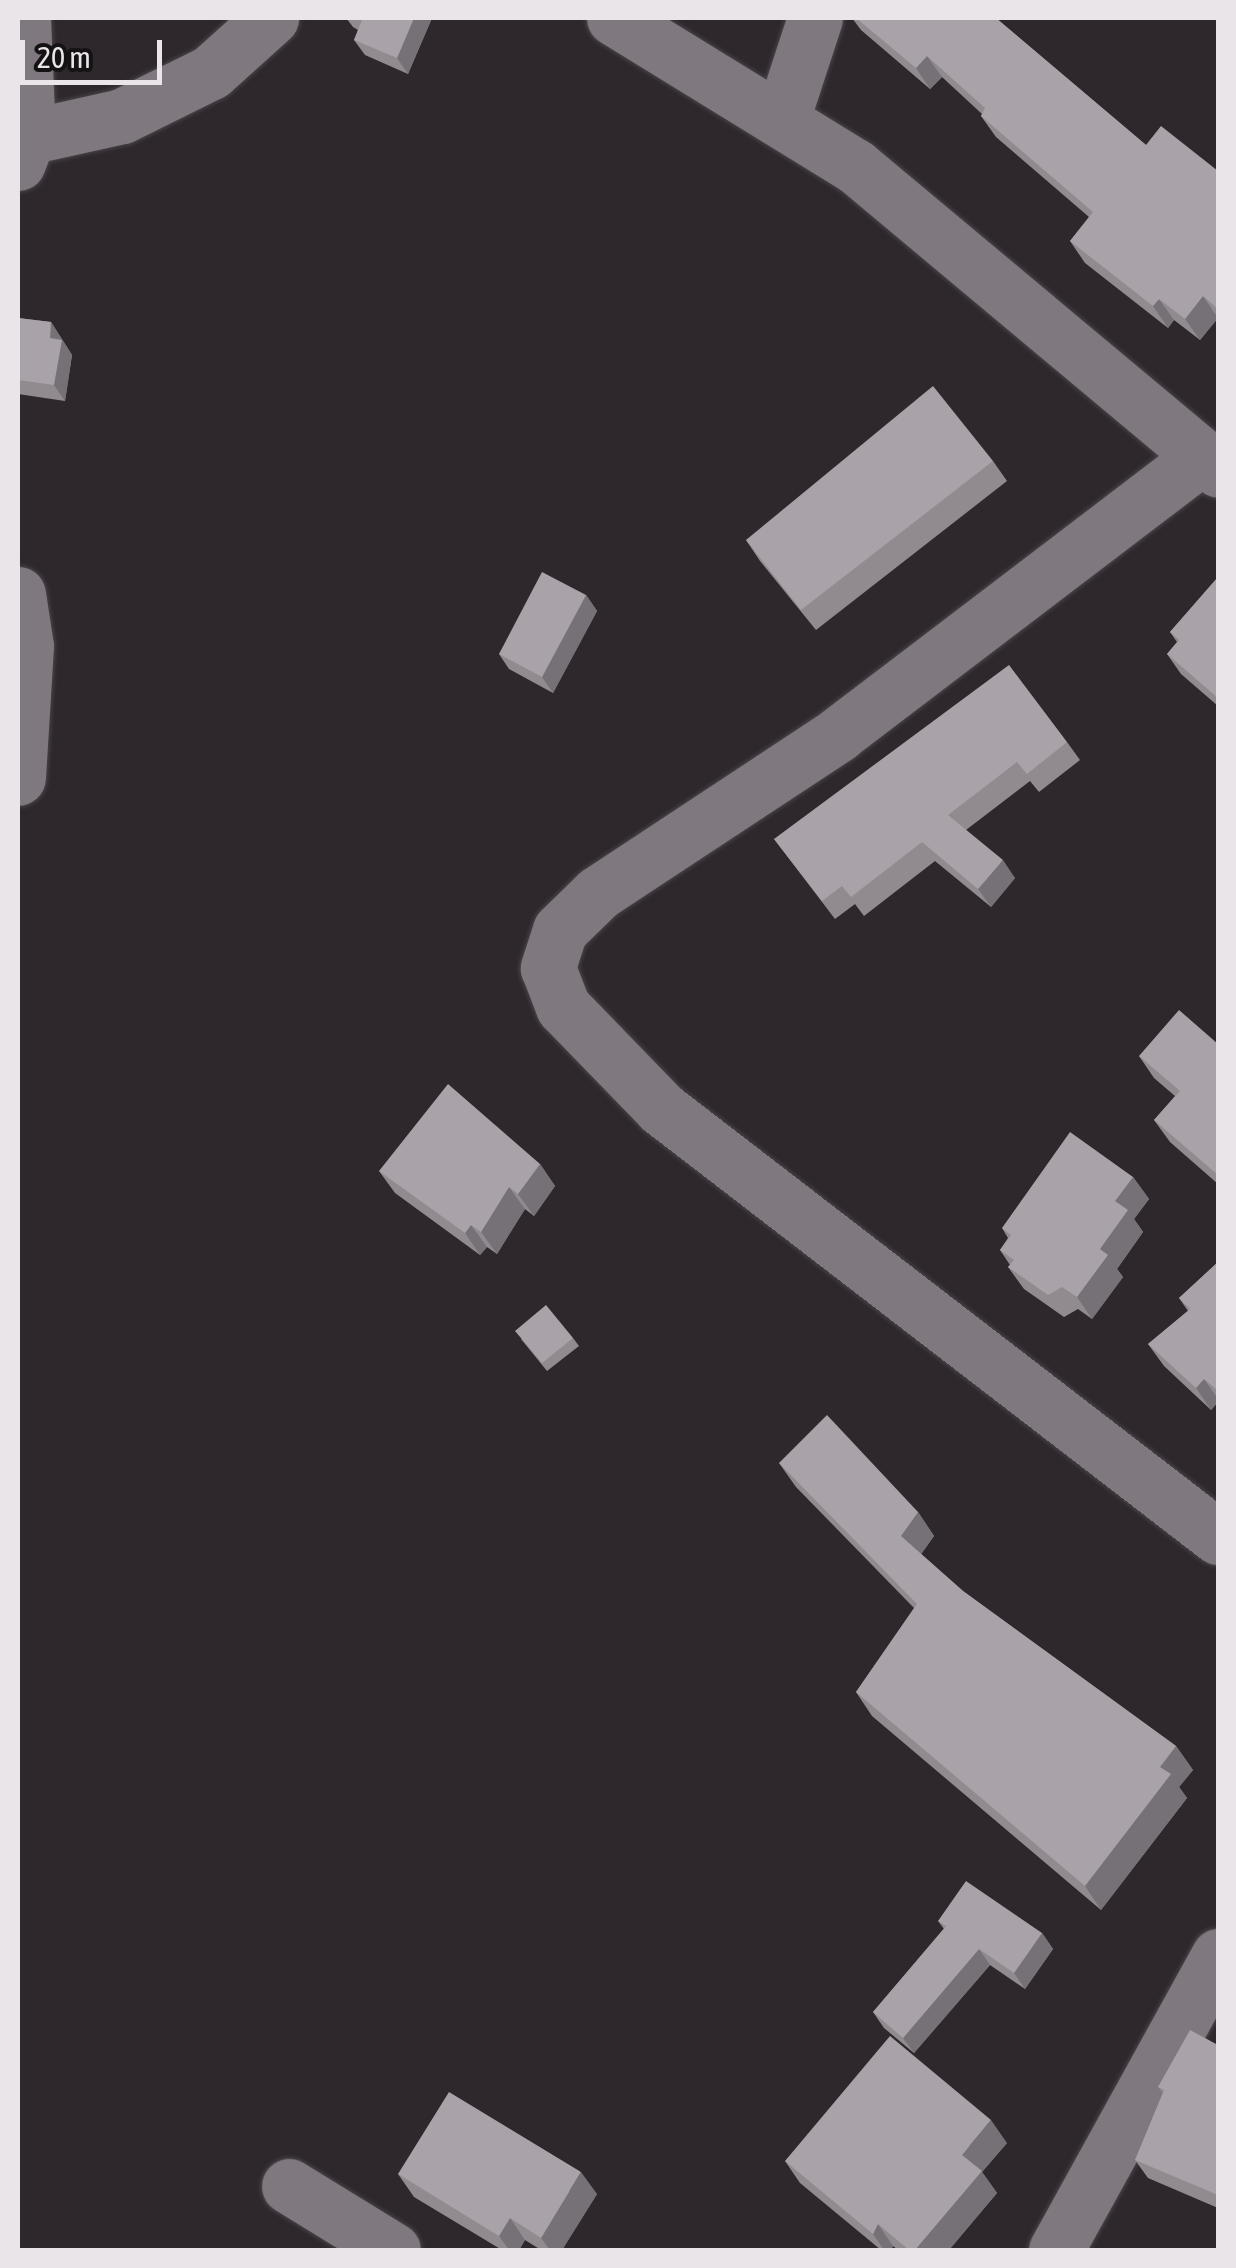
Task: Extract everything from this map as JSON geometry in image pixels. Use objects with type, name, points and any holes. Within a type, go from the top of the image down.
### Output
[{"type":"street","points":[[23,18],[23,150],[122,116],[211,72],[271,18]]},
{"type":"street","points":[[614,18],[855,166],[1210,464],[839,734],[598,893],[560,930],[548,968],[563,1008],[662,1108],[1218,1537]]},
{"type":"street","points":[[782,119],[815,18]]},
{"type":"street","points":[[18,594],[26,646],[18,778]]},
{"type":"street","points":[[1056,2250],[1218,1956]]},
{"type":"street","points":[[289,2186],[393,2250]]},
{"type":"building","points":[[355,18],[414,18],[397,58],[354,40],[362,20]]},
{"type":"building","points":[[856,18],[996,18],[1146,145],[1161,126],[1218,171],[1218,309],[1203,296],[1185,319],[1159,299],[1153,306],[1070,241],[1093,212],[981,116],[985,108],[927,56],[916,68]]},
{"type":"building","points":[[18,318],[51,322],[50,338],[62,340],[54,385],[18,380]]},
{"type":"building","points":[[933,386],[993,461],[801,610],[746,540]]},
{"type":"building","points":[[542,572],[586,595],[542,677],[499,654]]},
{"type":"building","points":[[1218,577],[1218,698],[1167,654],[1179,640],[1170,632]]},
{"type":"building","points":[[1009,665],[1067,742],[1027,774],[1017,762],[948,815],[1003,860],[978,889],[922,842],[851,897],[842,886],[822,901],[774,839]]},
{"type":"building","points":[[1179,1010],[1218,1044],[1218,1175],[1154,1120],[1180,1091],[1139,1056]]},
{"type":"building","points":[[448,1084],[540,1164],[518,1194],[509,1187],[481,1232],[471,1225],[465,1233],[379,1171]]},
{"type":"building","points":[[1070,1132],[1133,1177],[1115,1201],[1128,1210],[1100,1249],[1108,1255],[1077,1297],[1062,1287],[1048,1295],[1008,1267],[1014,1260],[1000,1250],[1011,1235],[1002,1228]]},
{"type":"building","points":[[1218,1262],[1218,1386],[1216,1389],[1204,1379],[1196,1388],[1148,1344],[1190,1309],[1179,1298]]},
{"type":"building","points":[[546,1305],[573,1338],[542,1363],[515,1331]]},
{"type":"building","points":[[827,1415],[918,1512],[901,1536],[963,1591],[1176,1746],[1160,1767],[1171,1774],[1085,1886],[856,1692],[917,1604],[779,1463]]},
{"type":"building","points":[[966,1881],[1042,1933],[1014,1973],[979,1949],[903,2038],[873,2012],[946,1926],[938,1921]]},
{"type":"building","points":[[1190,2030],[1218,2045],[1218,2195],[1135,2160],[1164,2090],[1158,2087]]},
{"type":"building","points":[[890,2036],[991,2120],[962,2155],[982,2171],[915,2250],[909,2250],[878,2224],[873,2234],[785,2161]]},
{"type":"building","points":[[449,2092],[581,2172],[541,2238],[510,2218],[499,2236],[398,2174]]}]
